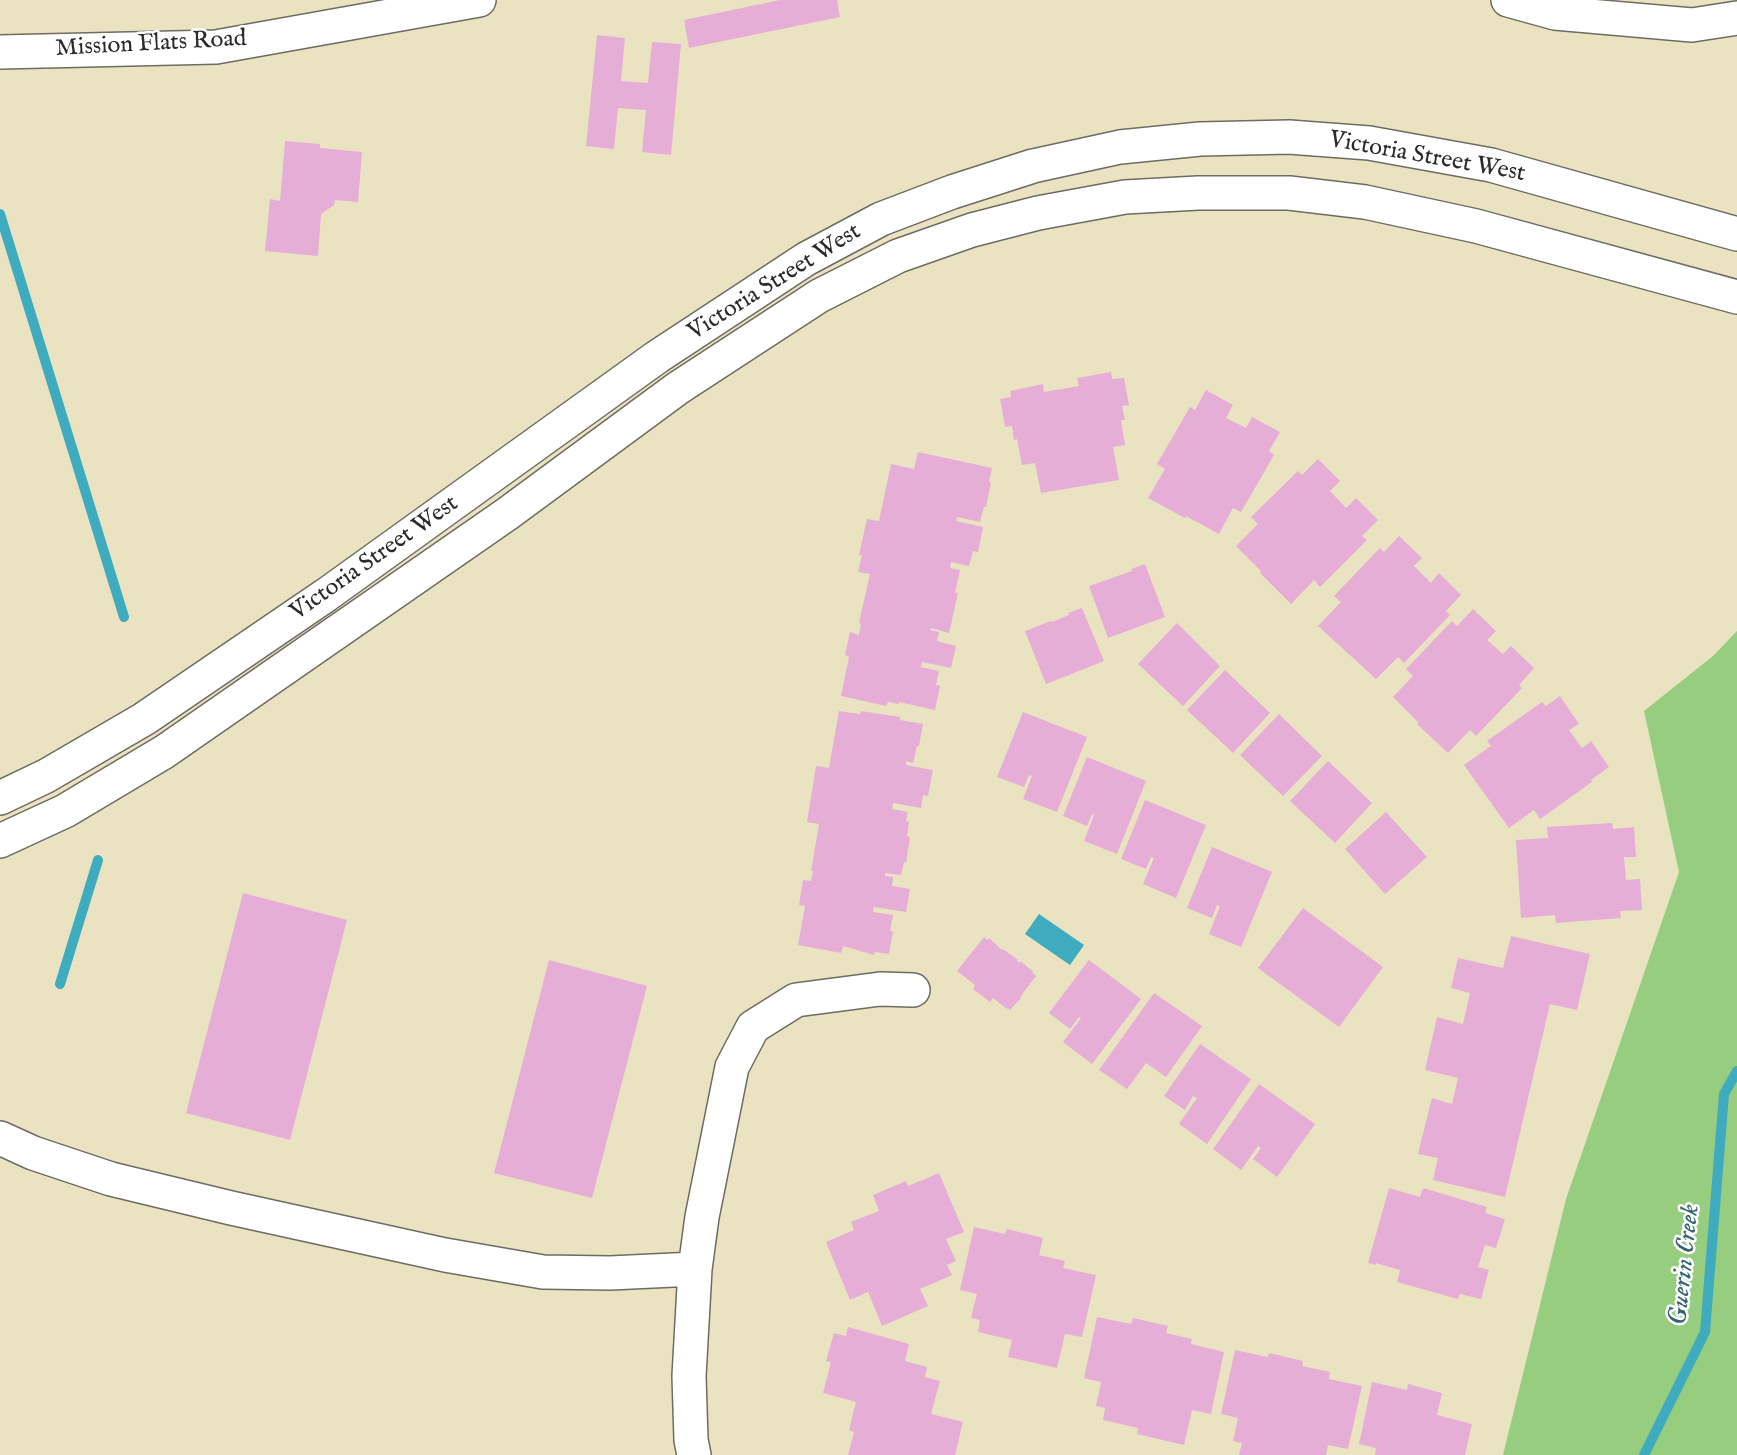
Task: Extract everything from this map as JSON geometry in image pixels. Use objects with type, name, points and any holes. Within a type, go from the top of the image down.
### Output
[{"type":"main road","name":"Mission Flats Road","points":[[0,52],[216,47],[479,0]]},
{"type":"main road","points":[[1509,0],[1555,13],[1692,25],[1737,18]]},
{"type":"main road","name":"Victoria Street West","points":[[0,798],[46,776],[144,719],[326,595],[657,357],[806,259],[881,219],[952,192],[1033,166],[1120,147],[1200,139],[1289,137],[1369,143],[1491,165],[1737,234]]},
{"type":"main road","name":"Victoria Street West","points":[[0,841],[65,811],[164,752],[507,514],[678,388],[819,296],[898,256],[972,230],[1038,213],[1125,197],[1198,193],[1289,193],[1365,202],[1476,226],[1737,297]]},
{"type":"main road","points":[[694,1455],[691,1440],[689,1376],[695,1269],[702,1217],[732,1068],[753,1028],[796,1000],[880,989],[913,990]]},
{"type":"main road","points":[[0,1138],[33,1153],[111,1179],[445,1255],[543,1272],[610,1273],[695,1269]]},
{"type":"green space","points":[[1737,631],[1737,1455],[1503,1455],[1566,1199],[1679,872],[1644,711],[1713,656]]},
{"type":"water","points":[[1039,914],[1084,945],[1070,965],[1025,934]]},
{"type":"building","points":[[780,0],[837,0],[840,17],[689,48],[684,20]]},
{"type":"building","points":[[597,35],[625,38],[621,81],[648,83],[652,42],[681,44],[671,155],[642,152],[646,110],[618,108],[614,149],[586,146]]},
{"type":"building","points":[[285,141],[320,144],[320,148],[362,152],[358,202],[335,200],[334,205],[321,214],[318,256],[265,251],[270,199],[280,201]]},
{"type":"building","points":[[1111,372],[1112,379],[1124,378],[1129,405],[1122,406],[1125,420],[1121,420],[1125,445],[1113,447],[1119,480],[1041,493],[1035,463],[1022,465],[1012,426],[1005,427],[1000,399],[1011,397],[1010,391],[1043,384],[1044,392],[1079,386],[1077,378]]},
{"type":"building","points":[[1206,390],[1233,405],[1226,418],[1246,428],[1252,417],[1280,432],[1269,451],[1274,455],[1241,512],[1233,508],[1219,534],[1148,498],[1165,469],[1157,464],[1190,407],[1195,410]]},
{"type":"building","points":[[918,452],[992,468],[986,507],[984,507],[980,522],[957,517],[956,521],[983,527],[978,552],[973,551],[969,566],[951,562],[950,568],[960,570],[955,593],[958,593],[949,633],[931,628],[930,630],[939,632],[937,641],[956,646],[951,668],[922,662],[921,667],[939,671],[936,685],[940,686],[935,710],[899,702],[899,704],[888,702],[886,706],[841,696],[849,657],[845,655],[850,632],[859,635],[861,624],[859,623],[870,574],[858,572],[862,555],[859,555],[867,519],[879,521],[891,464],[914,469]]},
{"type":"building","points":[[1318,459],[1340,481],[1330,491],[1346,508],[1356,498],[1378,520],[1362,536],[1367,540],[1320,587],[1314,580],[1291,604],[1236,546],[1258,524],[1251,517],[1298,471],[1302,475]]},
{"type":"building","points":[[1399,536],[1422,558],[1414,566],[1431,583],[1439,573],[1461,595],[1446,611],[1450,615],[1404,663],[1398,657],[1376,679],[1318,626],[1341,602],[1334,596],[1380,548],[1384,552]]},
{"type":"building","points":[[1145,564],[1165,617],[1108,638],[1089,586]]},
{"type":"building","points":[[1082,608],[1104,661],[1046,684],[1025,631]]},
{"type":"building","points":[[1473,609],[1496,631],[1487,640],[1503,654],[1511,646],[1534,668],[1519,685],[1522,688],[1476,736],[1470,730],[1448,753],[1393,697],[1413,676],[1406,669],[1452,621],[1457,626]]},
{"type":"building","points":[[1177,623],[1220,666],[1183,706],[1138,664]]},
{"type":"building","points":[[1225,670],[1270,713],[1233,753],[1187,710]]},
{"type":"building","points":[[1560,696],[1579,724],[1569,730],[1582,748],[1591,741],[1609,767],[1540,819],[1534,810],[1509,828],[1464,765],[1491,746],[1487,741],[1542,702],[1546,706]]},
{"type":"building","points":[[839,711],[860,714],[861,711],[900,717],[900,720],[923,724],[913,763],[906,761],[906,765],[933,770],[928,796],[923,795],[921,808],[893,803],[892,809],[908,812],[907,836],[910,837],[906,863],[904,862],[901,875],[885,873],[885,876],[893,877],[892,886],[910,889],[906,912],[874,907],[873,912],[893,915],[889,954],[875,952],[874,955],[843,946],[841,953],[798,945],[805,906],[799,905],[803,880],[811,881],[819,824],[807,822],[816,766],[829,768]]},
{"type":"building","points":[[1023,712],[1087,737],[1057,812],[1023,799],[1032,776],[1029,775],[1024,787],[997,777]]},
{"type":"building","points":[[1279,714],[1322,756],[1283,796],[1240,755]]},
{"type":"building","points":[[1087,757],[1146,781],[1117,854],[1084,841],[1094,815],[1092,814],[1087,826],[1063,816]]},
{"type":"building","points":[[1328,761],[1372,803],[1335,843],[1290,801]]},
{"type":"building","points":[[1145,800],[1206,825],[1176,898],[1143,884],[1154,858],[1151,857],[1146,869],[1121,859]]},
{"type":"building","points":[[1386,812],[1427,857],[1385,894],[1345,849]]},
{"type":"building","points":[[1612,823],[1613,829],[1634,827],[1636,857],[1624,857],[1626,880],[1640,879],[1642,910],[1620,911],[1621,918],[1556,923],[1555,915],[1521,918],[1516,840],[1548,838],[1547,827]]},
{"type":"building","points":[[1212,847],[1272,872],[1241,947],[1209,934],[1220,906],[1217,905],[1212,918],[1187,908]]},
{"type":"building","points":[[243,893],[347,920],[290,1140],[186,1113]]},
{"type":"building","points":[[1303,908],[1383,967],[1339,1027],[1258,968]]},
{"type":"building","points":[[1511,936],[1590,954],[1577,1010],[1550,1004],[1505,1197],[1433,1180],[1438,1158],[1418,1154],[1432,1098],[1452,1104],[1458,1078],[1425,1070],[1437,1017],[1463,1024],[1470,993],[1451,988],[1458,958],[1503,968]]},
{"type":"building","points":[[984,937],[988,940],[989,938],[1019,963],[1020,961],[1036,976],[1010,1010],[993,998],[990,1002],[973,989],[975,985],[957,971]]},
{"type":"building","points":[[549,960],[647,986],[592,1198],[494,1173]]},
{"type":"building","points":[[1089,960],[1141,999],[1092,1064],[1063,1042],[1081,1018],[1079,1017],[1070,1029],[1049,1013]]},
{"type":"building","points":[[1154,993],[1202,1026],[1166,1077],[1146,1063],[1127,1089],[1099,1070]]},
{"type":"building","points":[[1200,1044],[1251,1079],[1207,1144],[1179,1124],[1197,1098],[1193,1096],[1185,1110],[1164,1096]]},
{"type":"building","points":[[1259,1084],[1315,1124],[1277,1177],[1253,1159],[1261,1148],[1258,1146],[1241,1170],[1213,1149]]},
{"type":"building","points":[[939,1173],[964,1232],[946,1239],[956,1261],[947,1265],[952,1275],[920,1289],[928,1306],[882,1326],[868,1292],[850,1300],[826,1242],[854,1230],[851,1222],[879,1211],[873,1195],[906,1181],[908,1186]]},
{"type":"building","points":[[1389,1188],[1420,1197],[1423,1188],[1487,1207],[1485,1213],[1505,1219],[1496,1248],[1485,1245],[1478,1267],[1489,1270],[1481,1299],[1460,1294],[1458,1299],[1397,1282],[1400,1270],[1368,1263]]},
{"type":"building","points":[[974,1227],[1005,1234],[1007,1229],[1043,1238],[1039,1255],[1065,1261],[1063,1268],[1096,1275],[1082,1337],[1065,1334],[1057,1368],[1008,1357],[1012,1340],[978,1332],[980,1320],[971,1318],[977,1294],[960,1290]]},
{"type":"building","points":[[1097,1317],[1131,1324],[1133,1318],[1168,1326],[1166,1333],[1192,1339],[1191,1344],[1224,1352],[1211,1414],[1192,1410],[1184,1445],[1137,1434],[1138,1428],[1103,1420],[1105,1408],[1096,1406],[1101,1382],[1084,1378]]},
{"type":"building","points":[[848,1327],[909,1344],[905,1361],[927,1367],[925,1377],[940,1381],[931,1414],[963,1422],[955,1455],[848,1455],[854,1432],[849,1430],[856,1402],[823,1393],[831,1362],[826,1361],[834,1333],[846,1336]]},
{"type":"building","points":[[1235,1350],[1268,1357],[1269,1353],[1303,1361],[1302,1366],[1330,1372],[1329,1379],[1362,1386],[1348,1449],[1328,1445],[1326,1455],[1239,1455],[1242,1443],[1233,1441],[1238,1418],[1221,1414]]},
{"type":"building","points":[[1372,1382],[1407,1390],[1408,1384],[1442,1393],[1437,1415],[1472,1424],[1465,1455],[1375,1455],[1376,1448],[1359,1444]]},
{"type":"waterway","points":[[0,214],[124,617]]},
{"type":"waterway","points":[[60,984],[98,860]]},
{"type":"waterway","name":"Guerin Creek","points":[[1644,1455],[1705,1332],[1724,1094],[1737,1071]]}]
